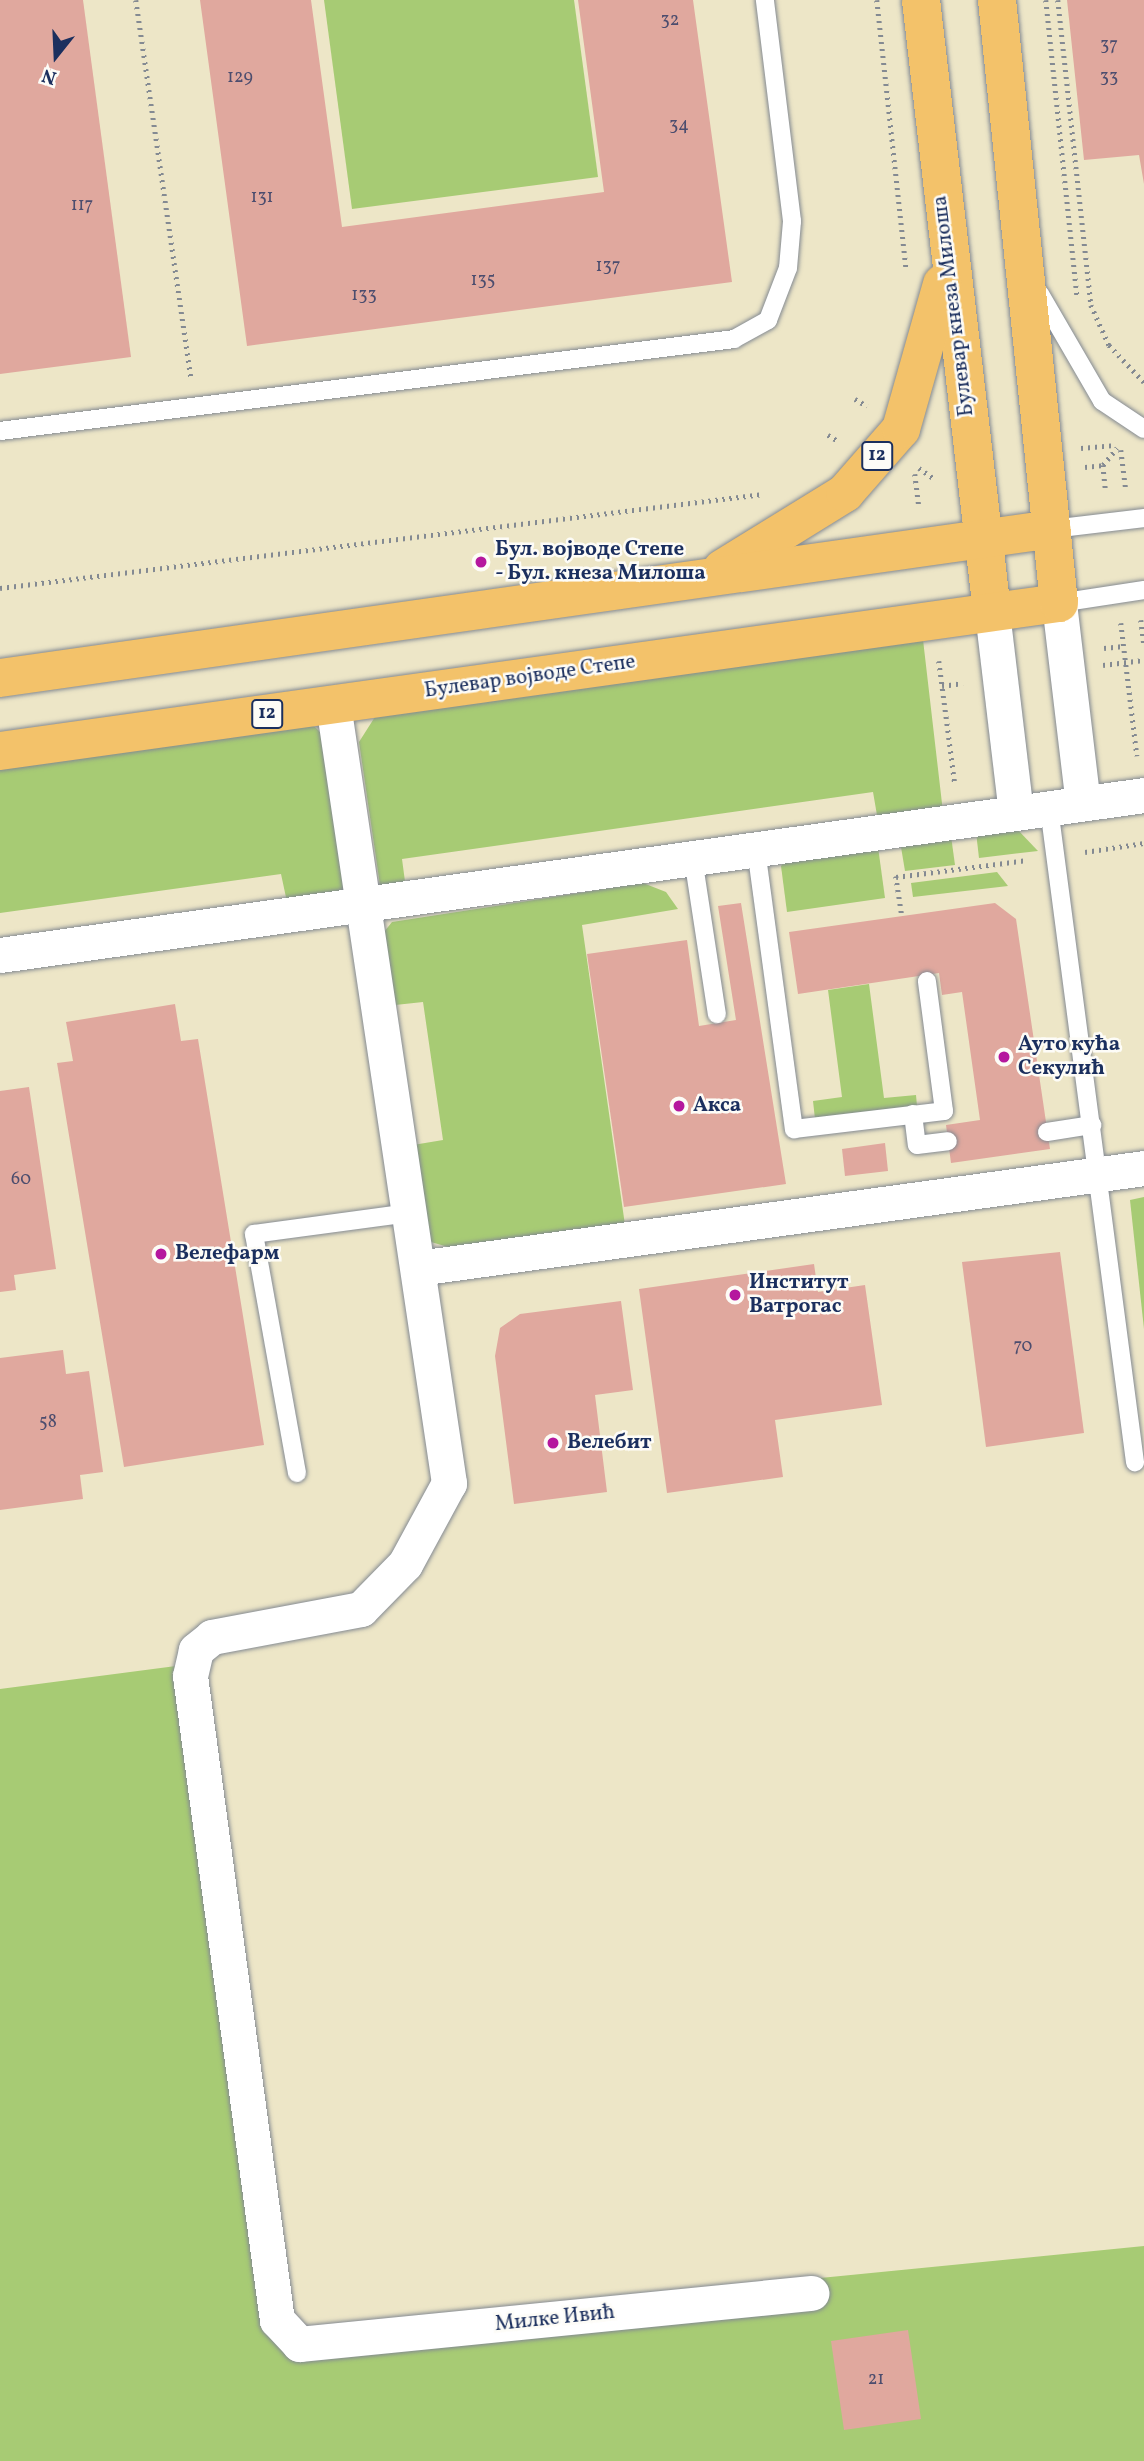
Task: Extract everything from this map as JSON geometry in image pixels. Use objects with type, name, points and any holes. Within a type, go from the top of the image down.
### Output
[{"type":"main road","name":"Булевар кнеза Милоша","points":[[921,0],[948,261],[992,612]]},
{"type":"main road","points":[[997,0],[1059,603]]},
{"type":"main road","name":"12","points":[[0,678],[707,578],[845,493],[901,429],[948,261]]},
{"type":"main road","points":[[707,578],[1052,529]]},
{"type":"main road","name":"Булевар војводе Степе","points":[[0,751],[1059,603]]},
{"type":"street","points":[[1059,603],[1083,803]]},
{"type":"street","points":[[992,612],[1032,810]]},
{"type":"street","points":[[333,705],[366,904],[418,1268],[1144,1168]]},
{"type":"street","points":[[0,955],[1143,795]]},
{"type":"street","name":"Милке Ивић","points":[[418,1268],[449,1483],[411,1553],[387,1589],[361,1609],[212,1637],[196,1650],[190,1676],[270,2296],[277,2320],[299,2344],[811,2293]]},
{"type":"lane","points":[[0,431],[734,339],[768,320],[788,268],[792,221],[765,0]]},
{"type":"lane","points":[[1024,256],[1054,327],[1102,401],[1137,424]]},
{"type":"lane","points":[[1052,529],[1144,518]]},
{"type":"lane","points":[[1059,603],[1144,590]]},
{"type":"lane","points":[[1032,810],[1055,856],[1135,1462]]},
{"type":"lane","points":[[757,849],[794,1129],[944,1111],[927,981]]},
{"type":"lane","points":[[693,858],[717,1014]]},
{"type":"lane","points":[[913,1114],[917,1145],[948,1140]]},
{"type":"lane","points":[[1047,1132],[1092,1125]]},
{"type":"lane","points":[[297,1473],[254,1234],[410,1213]]},
{"type":"path","points":[[136,0],[195,407]]},
{"type":"path","points":[[877,0],[907,283]]},
{"type":"path","points":[[1046,0],[1077,303]]},
{"type":"path","points":[[1058,0],[1091,304],[1108,345],[1144,382]]},
{"type":"path","points":[[1095,340],[1101,352]]},
{"type":"path","points":[[867,420],[877,399]]},
{"type":"path","points":[[1109,522],[1102,465],[1137,424]]},
{"type":"path","points":[[835,455],[845,446]]},
{"type":"path","points":[[0,587],[775,492]]},
{"type":"path","points":[[1118,594],[1143,795]]},
{"type":"path","points":[[890,830],[902,916]]},
{"type":"path","points":[[897,877],[1144,843]]},
{"type":"green space","points":[[324,0],[574,0],[598,177],[352,209]]},
{"type":"green space","points":[[922,631],[943,812],[878,821],[873,792],[402,859],[406,889],[381,892],[359,742],[380,709]]},
{"type":"green space","points":[[294,720],[315,727],[328,740],[351,893],[287,902],[281,874],[0,913],[0,761]]},
{"type":"green space","points":[[1016,828],[1038,851],[979,858],[976,832]]},
{"type":"green space","points":[[951,836],[955,865],[905,871],[900,841]]},
{"type":"green space","points":[[878,847],[885,898],[787,912],[781,866],[786,860]]},
{"type":"green space","points":[[997,872],[1008,886],[913,897],[911,883]]},
{"type":"green space","points":[[643,883],[666,892],[678,909],[582,925],[625,1225],[455,1249],[431,1242],[407,1146],[443,1140],[423,1002],[386,1006],[384,932],[392,922]]},
{"type":"green space","points":[[869,984],[884,1098],[916,1095],[917,1106],[815,1119],[813,1101],[842,1097],[828,990]]},
{"type":"green space","points":[[1144,1197],[1144,1329],[1130,1200]]},
{"type":"green space","points":[[176,1666],[265,2333],[1144,2246],[1144,2461],[0,2461],[0,1689]]},
{"type":"building","points":[[0,0],[83,0],[131,357],[0,374]]},
{"type":"building","points":[[200,0],[311,0],[342,227],[604,192],[578,0],[693,0],[732,282],[247,346]]},
{"type":"building","points":[[1067,0],[1144,0],[1144,184],[1139,155],[1084,160]]},
{"type":"building","name":"Акса","points":[[741,903],[786,1184],[624,1207],[587,954],[687,940],[699,1026],[736,1020],[718,906]]},
{"type":"building","name":"Ауто кућа Секулић","points":[[995,903],[1016,919],[1050,1149],[951,1163],[946,1125],[980,1120],[962,992],[942,995],[939,973],[798,994],[789,932]]},
{"type":"building","name":"Велефарм","points":[[175,1004],[181,1041],[198,1039],[264,1445],[124,1467],[57,1063],[73,1061],[66,1022]]},
{"type":"building","points":[[29,1087],[56,1269],[14,1275],[16,1290],[0,1292],[0,1091]]},
{"type":"building","points":[[885,1143],[888,1171],[845,1176],[842,1149]]},
{"type":"building","points":[[1060,1252],[1084,1433],[986,1447],[962,1262]]},
{"type":"building","points":[[814,1264],[818,1292],[865,1285],[882,1405],[775,1420],[783,1477],[667,1493],[639,1289]]},
{"type":"building","name":"Велебит","points":[[621,1301],[633,1390],[595,1395],[607,1492],[514,1504],[495,1356],[500,1328],[520,1314]]},
{"type":"building","points":[[63,1350],[66,1374],[89,1371],[103,1472],[80,1475],[83,1499],[0,1510],[0,1358]]},
{"type":"building","points":[[908,2330],[921,2419],[844,2430],[831,2341]]},
{"type":"place","name":"Бул. војводе Степе - Бул. кнеза Милоша","points":[[481,562]]},
{"type":"place","name":"Ауто кућа Секулић","points":[[1004,1057]]},
{"type":"place","name":"Акса","points":[[679,1106]]},
{"type":"place","name":"Велефарм","points":[[161,1254]]},
{"type":"place","name":"Институт Ватрогас","points":[[735,1295]]},
{"type":"place","name":"Велебит","points":[[553,1443]]}]
